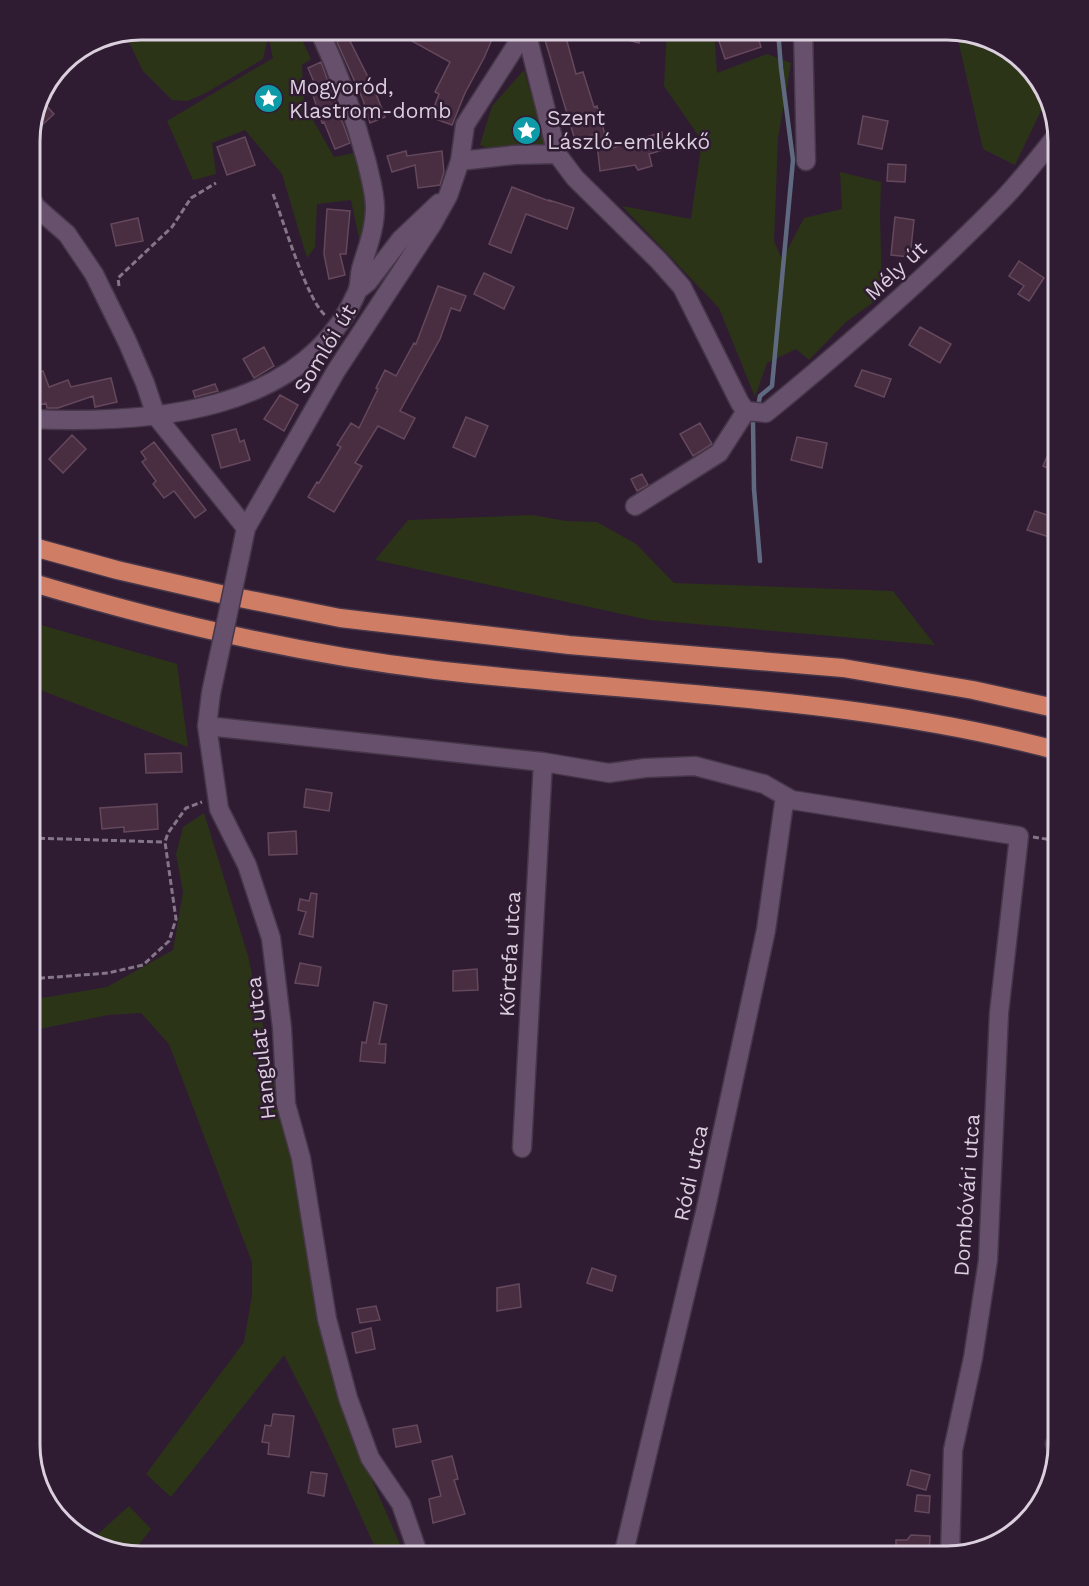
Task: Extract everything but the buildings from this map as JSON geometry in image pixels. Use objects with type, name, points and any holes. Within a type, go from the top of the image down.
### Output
[{"type":"highway","points":[[41,549],[128,573],[340,618],[569,645],[843,668],[973,690],[1048,707]]},
{"type":"highway","points":[[41,585],[102,604],[217,633],[322,653],[434,669],[766,700],[865,712],[970,730],[1048,748]]},
{"type":"street","name":"Somlói út","points":[[41,420],[66,421],[156,416],[226,401],[246,394],[276,378],[312,354],[338,325],[358,290],[361,270],[374,227],[375,206],[351,108],[323,40]]},
{"type":"street","name":"Somlói út","points":[[246,528],[336,371],[433,223],[448,196],[460,161],[465,125],[520,40]]},
{"type":"street","points":[[528,40],[557,154],[575,177],[659,261],[682,288],[746,411],[719,453],[635,506]]},
{"type":"street","points":[[803,41],[806,161]]},
{"type":"street","name":"Mély út","points":[[746,411],[766,413],[836,356],[929,272],[997,205],[1048,146]]},
{"type":"street","points":[[460,161],[514,155],[557,154]]},
{"type":"street","name":"Somlói út","points":[[358,290],[368,282],[414,225],[448,196]]},
{"type":"street","points":[[41,211],[67,234],[94,273],[128,341],[146,383],[156,416],[246,528]]},
{"type":"street","name":"Hangulat utca","points":[[246,528],[211,693],[207,726],[219,809],[247,865],[271,938],[282,1028],[286,1104],[301,1158],[327,1319],[348,1398],[370,1458],[401,1504],[415,1545]]},
{"type":"street","points":[[207,726],[543,762],[609,773],[645,768],[695,766],[764,784],[792,800],[1019,836]]},
{"type":"street","name":"Körtefa utca","points":[[522,1148],[543,762]]},
{"type":"street","name":"Ródi utca","points":[[625,1546],[706,1208],[763,941],[785,796]]},
{"type":"street","name":"Dombóvári utca","points":[[950,1546],[953,1450],[973,1358],[988,1260],[999,1013],[1019,836]]},
{"type":"path","points":[[119,288],[118,278],[172,227],[191,198],[216,183]]},
{"type":"path","points":[[273,194],[316,307],[338,325]]},
{"type":"path","points":[[40,978],[108,973],[143,965],[169,941],[176,919],[165,842],[168,833],[186,808],[217,796]]},
{"type":"path","points":[[1019,836],[1048,840]]},
{"type":"path","points":[[40,838],[165,842]]},
{"type":"green space","points":[[267,40],[267,42],[263,59],[204,94],[187,101],[172,100],[143,71],[129,41]]},
{"type":"green space","points":[[269,40],[302,40],[311,59],[302,65],[304,104],[334,157],[359,152],[369,229],[359,238],[351,200],[317,204],[315,247],[307,258],[282,174],[245,130],[212,143],[216,174],[193,180],[167,121],[273,58]]},
{"type":"green space","points":[[666,41],[715,41],[717,73],[767,54],[791,63],[778,138],[774,241],[782,260],[804,218],[842,209],[840,172],[881,182],[882,296],[846,322],[809,360],[796,349],[767,363],[755,397],[719,308],[622,206],[691,219],[702,141],[664,86]]},
{"type":"green space","points":[[958,41],[980,46],[1009,61],[1028,80],[1042,107],[1015,165],[983,149]]},
{"type":"green space","points":[[524,70],[546,143],[507,157],[480,145],[492,106]]},
{"type":"green space","points":[[532,515],[566,521],[597,522],[636,544],[674,583],[893,591],[935,645],[649,620],[375,560],[408,520]]},
{"type":"green space","points":[[41,625],[177,664],[188,747],[41,690]]},
{"type":"green space","points":[[204,813],[248,956],[349,1427],[400,1545],[374,1545],[316,1417],[284,1355],[171,1497],[146,1474],[244,1342],[252,1295],[252,1262],[169,1044],[141,1013],[108,1015],[40,1029],[40,998],[107,987],[173,950],[183,892],[176,854],[183,827]]},
{"type":"green space","points":[[129,1506],[151,1529],[139,1545],[115,1542],[97,1535]]},
{"type":"waterway","points":[[759,401],[760,396],[772,386],[793,160],[779,41]]},
{"type":"waterway","points":[[753,423],[754,489],[760,561]]},
{"type":"place","name":"Mogyoród, Klastrom-domb","points":[[268,99]]},
{"type":"place","name":"Szent László-emlékkő","points":[[526,130]]}]
